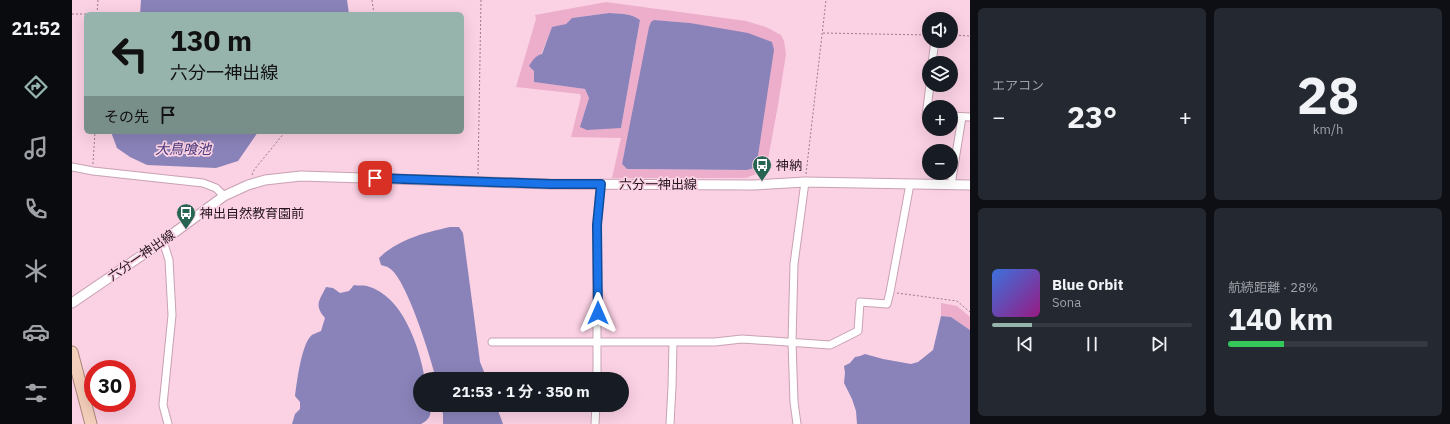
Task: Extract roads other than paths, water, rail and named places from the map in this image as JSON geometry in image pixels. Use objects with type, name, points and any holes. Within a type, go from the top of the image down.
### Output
[{"type":"highway","points":[[72,352],[91,424]]},
{"type":"main road","name":"六分一神出線","points":[[72,303],[163,241],[224,196],[248,185],[282,178],[300,176],[550,184],[754,185],[805,182],[970,185]]},
{"type":"street","points":[[951,184],[966,117]]},
{"type":"street","points":[[72,166],[93,171],[203,183],[216,188],[224,196]]},
{"type":"street","points":[[797,424],[794,402],[792,342],[794,264],[805,182]]},
{"type":"street","points":[[597,372],[597,225],[601,184]]},
{"type":"street","points":[[492,342],[715,342],[742,339],[830,345],[858,331],[860,302],[887,304],[910,184]]},
{"type":"street","points":[[163,241],[169,260],[172,315],[163,405],[168,424]]},
{"type":"street","points":[[670,424],[673,342]]},
{"type":"street","points":[[595,424],[596,412]]},
{"type":"water","points":[[141,0],[347,0],[349,12],[140,12]]},
{"type":"water","points":[[609,13],[629,15],[640,20],[621,128],[587,130],[580,127],[589,98],[585,89],[534,82],[534,71],[529,66],[536,57],[542,54],[552,27],[566,24],[572,18]]},
{"type":"water","points":[[654,20],[690,23],[748,33],[772,42],[774,50],[757,162],[754,168],[747,170],[627,169],[622,164],[649,27],[651,22]]},
{"type":"water","name":"大鳥喰池","points":[[112,134],[257,134],[238,161],[216,168],[147,165],[130,157],[117,148]]},
{"type":"water","points":[[450,227],[459,227],[463,233],[480,362],[484,372],[434,372],[417,319],[403,286],[396,274],[388,267],[381,265],[379,258],[387,251],[403,241],[421,234]]},
{"type":"water","points":[[354,285],[367,286],[380,292],[400,311],[414,338],[423,372],[413,372],[413,412],[431,412],[426,421],[421,424],[292,424],[295,414],[300,409],[300,402],[295,396],[304,349],[311,336],[321,331],[325,318],[320,310],[320,300],[326,287],[333,288],[340,293],[349,291]]},
{"type":"water","points":[[941,316],[951,317],[970,330],[970,424],[857,424],[856,411],[844,383],[844,366],[850,363],[855,357],[865,354],[911,364],[918,362],[933,350]]},
{"type":"water","points":[[443,412],[499,412],[503,424],[443,424]]},
{"type":"place","name":"神納","points":[[762,182]]},
{"type":"place","name":"神出自然教育園前","points":[[186,230]]}]
